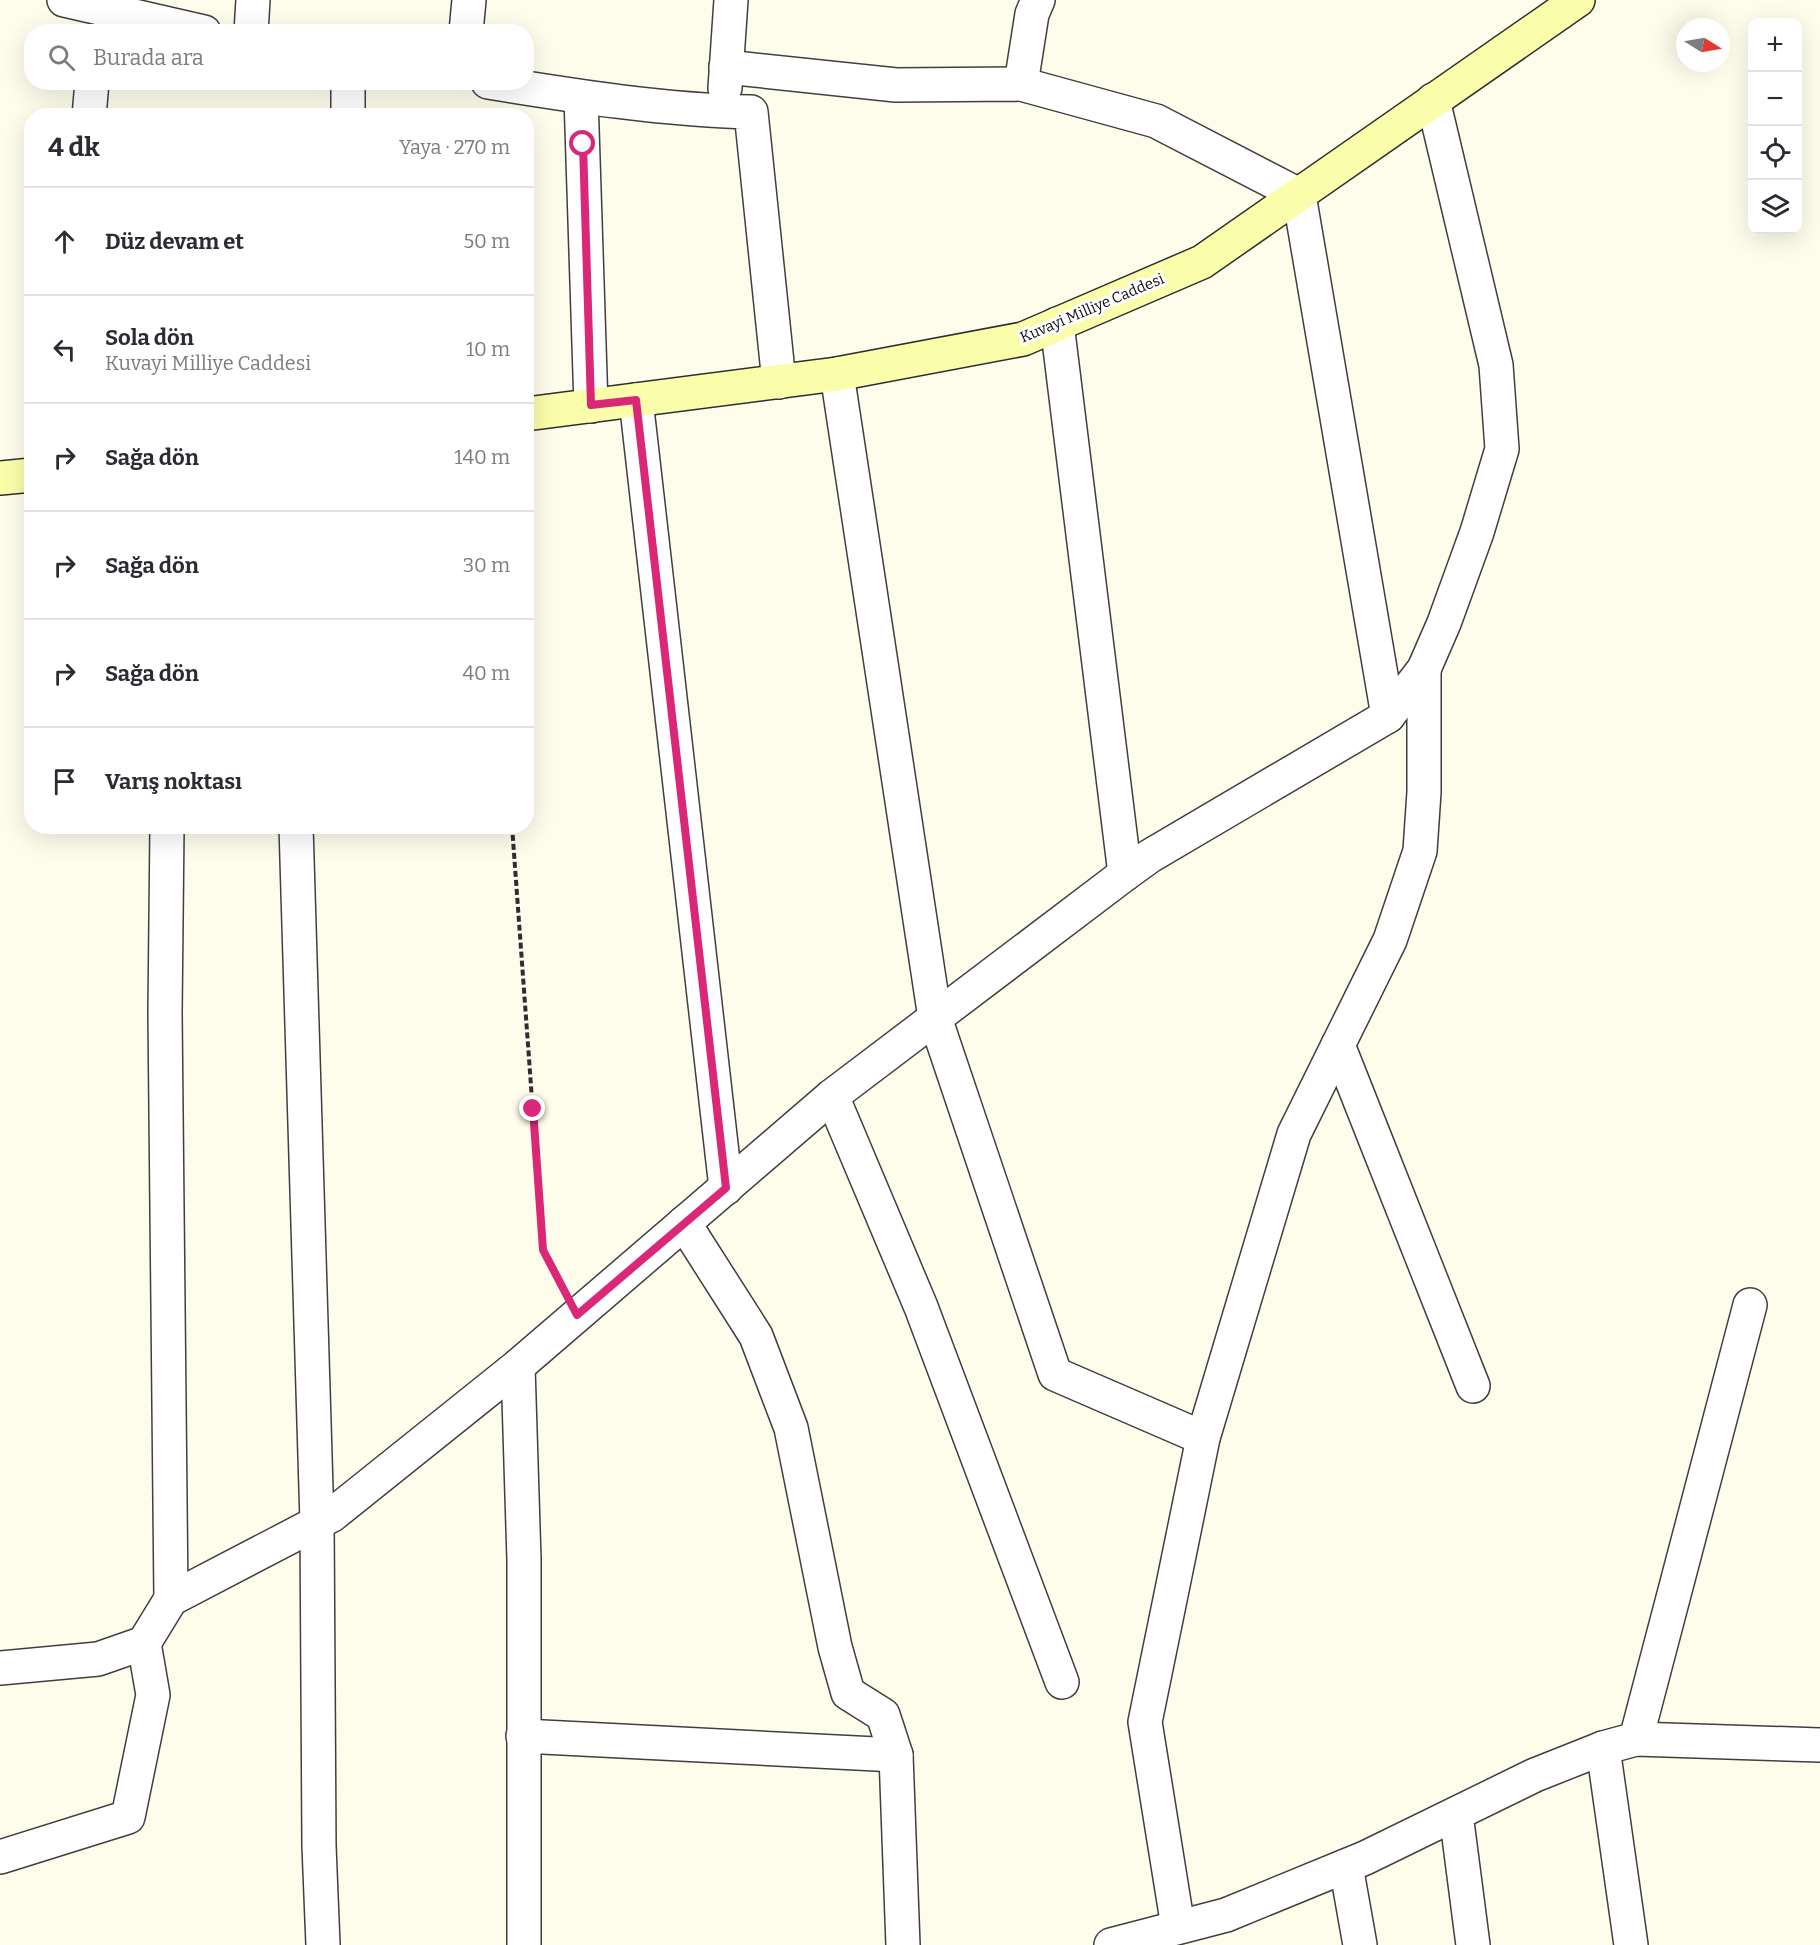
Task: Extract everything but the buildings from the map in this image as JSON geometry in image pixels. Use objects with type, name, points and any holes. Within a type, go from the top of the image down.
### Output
[{"type":"street","points":[[64,0],[98,20],[133,24]]},
{"type":"street","points":[[252,24],[253,0]]},
{"type":"street","points":[[467,24],[469,0]]},
{"type":"street","points":[[723,112],[731,0]]},
{"type":"street","points":[[1021,84],[1032,14],[1038,0]]},
{"type":"street","name":"Kuvayi Milliye Caddesi","points":[[534,413],[837,374],[1023,339],[1202,262],[1578,0]]},
{"type":"street","points":[[726,67],[896,85],[1021,84],[1156,121],[1299,195],[1388,716]]},
{"type":"street","points":[[534,89],[581,97],[723,112],[751,112],[779,382]]},
{"type":"street","points":[[90,108],[91,90]]},
{"type":"street","points":[[348,90],[348,108]]},
{"type":"street","points":[[581,97],[591,405]]},
{"type":"street","points":[[0,1668],[98,1659],[144,1643],[171,1599],[332,1515],[518,1366],[832,1096],[1125,874],[1150,856],[1388,716],[1424,669],[1444,623],[1477,532],[1502,449],[1496,365],[1433,100]]},
{"type":"street","points":[[1057,324],[1125,874]]},
{"type":"street","points":[[837,374],[935,1018],[1055,1374],[1203,1438]]},
{"type":"street","points":[[636,400],[726,1188]]},
{"type":"street","points":[[0,478],[24,476]]},
{"type":"street","points":[[1179,1927],[1146,1722],[1203,1438],[1294,1134],[1390,940],[1420,851],[1424,792],[1424,669]]},
{"type":"street","points":[[167,834],[165,1013],[171,1599]]},
{"type":"street","points":[[296,834],[317,1522],[318,1846],[323,1945]]},
{"type":"street","points":[[1338,1045],[1473,1386]]},
{"type":"street","points":[[832,1096],[921,1307],[1062,1682]]},
{"type":"street","points":[[684,1223],[756,1336],[791,1428],[835,1647],[848,1693],[883,1715],[896,1755],[903,1945]]},
{"type":"street","points":[[1636,1739],[1750,1305]]},
{"type":"street","points":[[518,1366],[524,1560],[524,1945]]},
{"type":"street","points":[[0,1857],[128,1817],[153,1695],[144,1643]]},
{"type":"street","points":[[523,1736],[896,1755]]},
{"type":"street","points":[[1111,1945],[1226,1915],[1346,1866],[1535,1775],[1603,1748],[1636,1739],[1820,1745]]},
{"type":"street","points":[[1603,1748],[1631,1945]]},
{"type":"street","points":[[1456,1814],[1473,1945]]},
{"type":"street","points":[[1346,1866],[1360,1945]]},
{"type":"path","points":[[513,834],[543,1250],[577,1315]]},
{"type":"route","points":[[533,1109],[543,1250],[577,1315],[726,1188],[636,400],[591,405],[583,144]]}]
